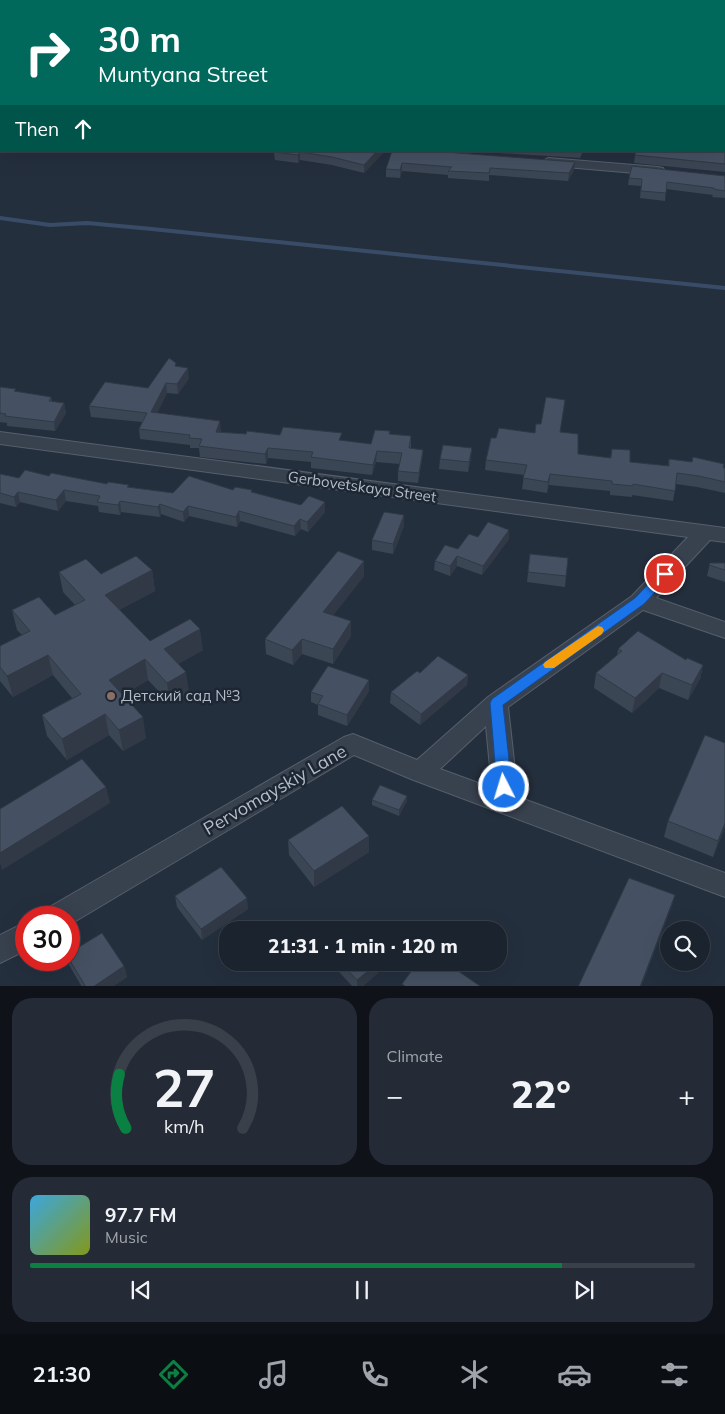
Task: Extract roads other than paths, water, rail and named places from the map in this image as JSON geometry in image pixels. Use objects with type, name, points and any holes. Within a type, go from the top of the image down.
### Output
[{"type":"street","points":[[530,161],[675,173]]},
{"type":"street","name":"Gerbovetskaya Street","points":[[0,438],[725,535]]},
{"type":"street","points":[[420,772],[496,703],[640,601],[704,533]]},
{"type":"street","points":[[640,601],[725,630]]},
{"type":"street","points":[[496,703],[506,804]]},
{"type":"street","name":"Pervomayskiy Lane","points":[[76,906],[353,744],[420,772],[725,885]]},
{"type":"street","points":[[0,950],[15,941]]},
{"type":"waterway","points":[[0,218],[50,225],[87,223],[152,229],[725,288]]},
{"type":"place","name":"Детский сад №3","points":[[111,696]]}]
